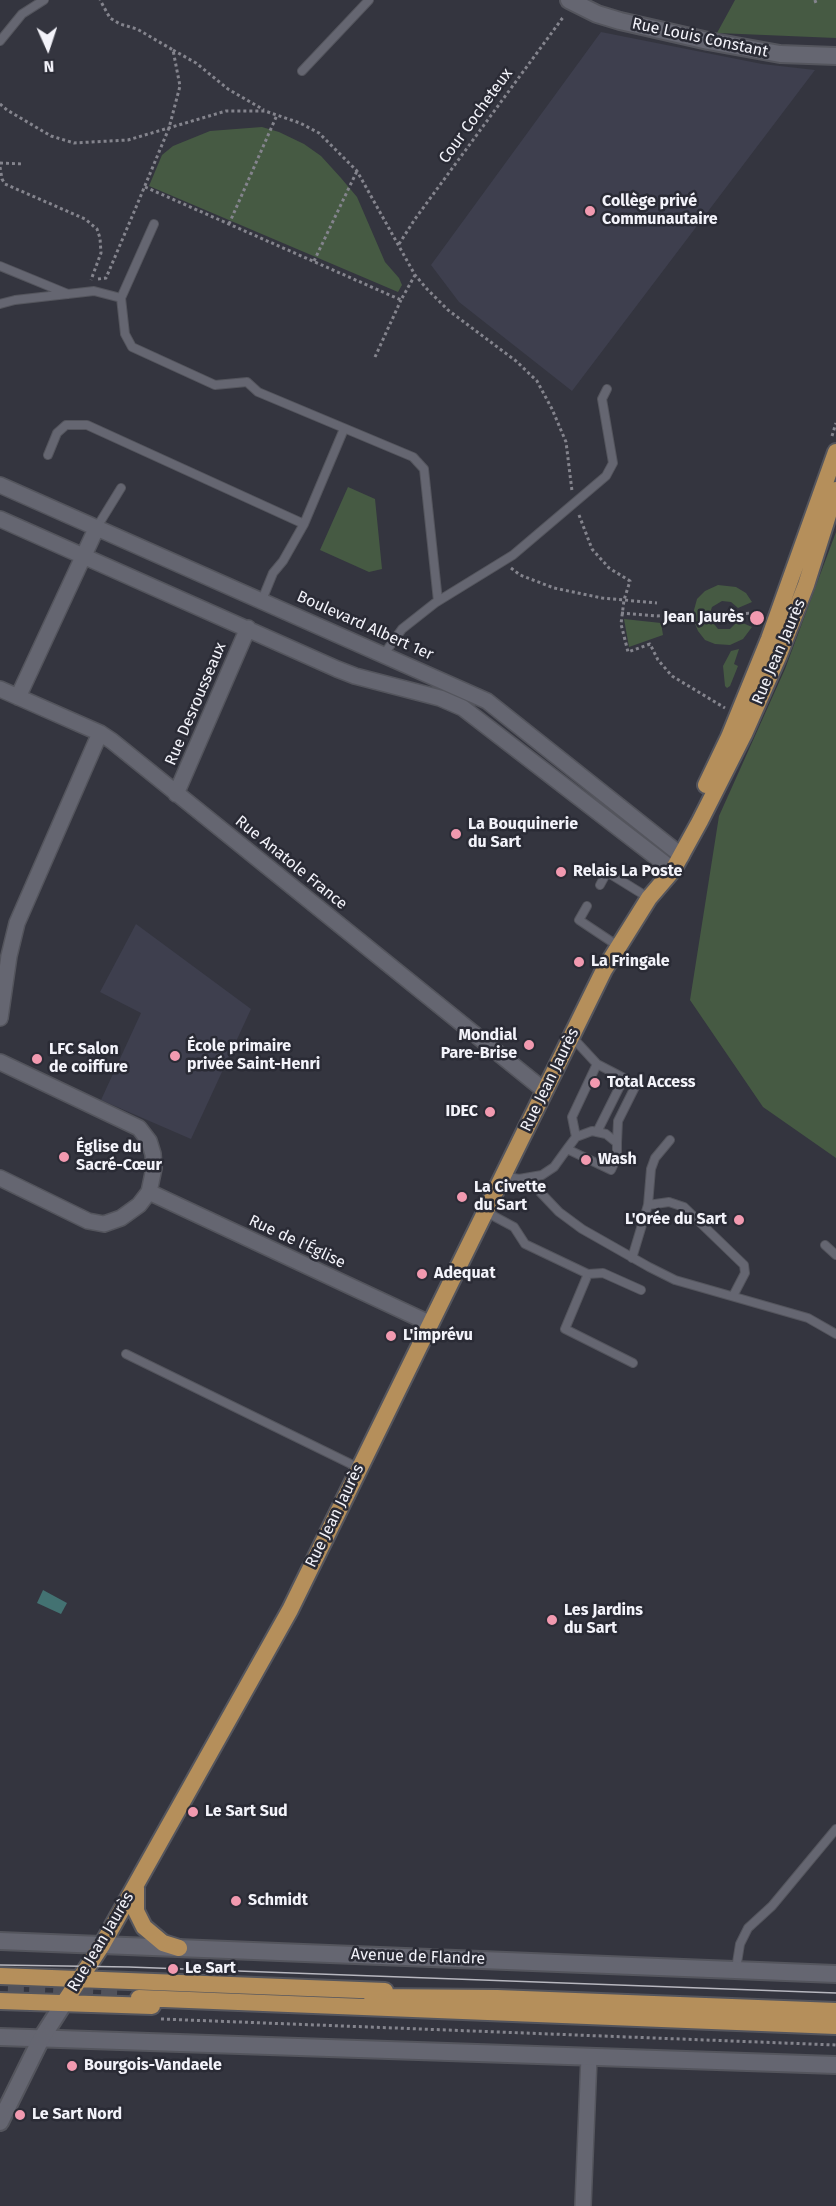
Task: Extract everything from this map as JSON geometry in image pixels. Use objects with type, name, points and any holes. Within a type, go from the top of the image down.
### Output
[{"type":"main road","name":"Rue Jean Jaurès","points":[[677,852],[729,737],[768,617],[836,452]]},
{"type":"main road","name":"Rue Jean Jaurès","points":[[64,2003],[102,1945],[275,1639],[571,1036],[618,946],[669,867],[744,734],[778,657],[806,585],[836,490]]},
{"type":"main road","points":[[137,1882],[136,1911],[144,1927],[163,1943],[179,1948]]},
{"type":"main road","points":[[2,1988],[80,1978],[836,2011]]},
{"type":"main road","points":[[2,1988],[64,2003],[279,2010],[447,2012],[836,2026]]},
{"type":"main road","points":[[447,2012],[140,1993],[497,1998]]},
{"type":"street","name":"Rue Louis Constant","points":[[571,2],[620,21],[719,44],[780,54],[836,56]]},
{"type":"street","name":"Boulevard Albert 1er","points":[[0,484],[467,691],[494,706],[677,852]]},
{"type":"street","points":[[0,519],[355,676],[440,698],[463,708],[669,867]]},
{"type":"street","points":[[18,697],[97,527]]},
{"type":"street","name":"Rue Desrousseaux","points":[[176,794],[248,628]]},
{"type":"street","name":"Rue Anatole France","points":[[0,689],[100,733],[130,754],[176,794],[545,1091]]},
{"type":"street","points":[[0,1018],[9,956],[17,922],[100,733]]},
{"type":"street","points":[[0,1178],[88,1221],[99,1224],[121,1218],[139,1205],[149,1192],[153,1175],[153,1154],[149,1141],[142,1131],[1,1064]]},
{"type":"street","name":"Rue de l'Église","points":[[149,1192],[429,1323]]},
{"type":"street","name":"Avenue de Flandre","points":[[0,1941],[836,1974]]},
{"type":"street","name":"Rue Jean Jaurès","points":[[0,2122],[42,2038],[64,2003]]},
{"type":"street","points":[[0,2037],[836,2065]]},
{"type":"street","points":[[584,2206],[589,2057]]},
{"type":"lane","points":[[0,41],[22,14],[44,0]]},
{"type":"lane","points":[[302,71],[369,0]]},
{"type":"lane","points":[[154,224],[121,298],[125,334],[132,347],[214,385],[247,382],[258,392],[413,457],[424,469],[438,601]]},
{"type":"lane","points":[[0,266],[68,295]]},
{"type":"lane","points":[[0,304],[15,300],[94,291],[121,298]]},
{"type":"lane","points":[[384,654],[402,629],[438,601],[513,555],[606,476],[613,463],[602,399],[607,389]]},
{"type":"lane","points":[[48,455],[57,433],[66,425],[87,425],[304,524]]},
{"type":"lane","points":[[262,600],[273,573],[283,561],[304,524],[344,429]]},
{"type":"lane","points":[[97,527],[121,488]]},
{"type":"lane","points":[[600,885],[607,872],[649,898]]},
{"type":"lane","points":[[587,906],[579,920],[618,946]]},
{"type":"lane","points":[[567,1149],[611,1170],[616,1156],[618,1122],[636,1085],[597,1064],[571,1036]]},
{"type":"lane","points":[[576,1137],[572,1117],[597,1064]]},
{"type":"lane","points":[[597,1132],[624,1078]]},
{"type":"lane","points":[[502,1176],[519,1179],[542,1175],[554,1167],[576,1137],[592,1131],[606,1134],[616,1143]]},
{"type":"lane","points":[[632,1258],[648,1205],[651,1169],[656,1158],[670,1140]]},
{"type":"lane","points":[[531,1177],[540,1192],[567,1218],[632,1258],[675,1280],[808,1318],[836,1334]]},
{"type":"lane","points":[[648,1205],[669,1202],[684,1207],[744,1265],[745,1273],[733,1296]]},
{"type":"lane","points":[[484,1212],[514,1227],[525,1244],[588,1274],[603,1273],[641,1290]]},
{"type":"lane","points":[[825,1245],[836,1255]]},
{"type":"lane","points":[[588,1274],[565,1329],[633,1363]]},
{"type":"lane","points":[[126,1354],[359,1468]]},
{"type":"lane","points":[[736,1969],[740,1944],[748,1928],[772,1906],[836,1829]]},
{"type":"path","points":[[100,0],[110,18],[137,29],[196,63],[228,89],[265,111],[300,123],[319,133],[357,171],[415,274],[448,310],[516,361],[537,381],[566,442],[574,502],[592,549],[609,568],[630,581],[621,613],[621,630],[628,652],[650,644],[662,665],[678,680],[726,708],[729,700]]},
{"type":"path","points":[[814,2],[819,0]]},
{"type":"path","name":"Cour Cocheteux","points":[[399,245],[415,219],[571,2]]},
{"type":"path","points":[[24,164],[0,165],[5,184],[85,219],[97,230],[101,253],[91,280],[106,278],[169,128],[180,86],[173,50]]},
{"type":"path","points":[[0,104],[51,135],[74,143],[128,140],[224,112],[265,111]]},
{"type":"path","points":[[229,224],[277,115]]},
{"type":"path","points":[[314,262],[357,171]]},
{"type":"path","points":[[145,186],[401,300]]},
{"type":"path","points":[[375,357],[415,274]]},
{"type":"path","points":[[503,561],[520,575],[554,588],[657,603]]},
{"type":"path","points":[[621,613],[669,615]]},
{"type":"path","points":[[728,614],[768,617]]},
{"type":"path","points":[[757,623],[768,617]]},
{"type":"path","points":[[153,2018],[836,2044]]},
{"type":"shaded area","points":[[735,0],[836,0],[836,38],[717,33]]},
{"type":"shaded area","name":"Collège privé Communautaire","points":[[601,32],[762,64],[815,70],[572,391],[459,302],[431,265]]},
{"type":"shaded area","points":[[262,127],[304,144],[321,156],[357,197],[385,262],[399,278],[402,285],[398,292],[149,186],[162,155],[173,146],[210,131]]},
{"type":"shaded area","points":[[348,487],[375,499],[382,569],[369,572],[320,550]]},
{"type":"shaded area","points":[[836,532],[836,1158],[763,1107],[690,1000],[719,816],[785,669]]},
{"type":"shaded area","points":[[718,585],[736,587],[746,593],[752,602],[738,608],[731,602],[722,601],[712,607],[711,620],[718,629],[730,629],[738,621],[752,627],[743,639],[730,645],[715,644],[705,640],[694,621],[697,599],[705,591]]},
{"type":"shaded area","points":[[624,619],[661,623],[663,635],[629,647]]},
{"type":"shaded area","points":[[739,649],[734,664],[738,666],[727,688],[723,666],[731,651]]},
{"type":"shaded area","name":"École primaire privée Saint-Henri","points":[[136,924],[251,1009],[191,1139],[101,1100],[141,1013],[100,992]]},
{"type":"shaded area","points":[[43,1590],[67,1603],[61,1614],[37,1603]]},
{"type":"tunnel","points":[[8,1985],[41,1986]]},
{"type":"tunnel","points":[[29,1993],[117,1997]]},
{"type":"tram line","points":[[0,1965],[129,1967],[836,1993]]},
{"type":"place","name":"Collège privé Communautaire","points":[[590,211]]},
{"type":"place","name":"Jean Jaurès","points":[[757,618]]},
{"type":"place","name":"La Bouquinerie du Sart","points":[[456,834]]},
{"type":"place","name":"Relais La Poste","points":[[561,872]]},
{"type":"place","name":"La Fringale","points":[[579,962]]},
{"type":"place","name":"Mondial Pare-Brise","points":[[529,1045]]},
{"type":"place","name":"École primaire privée Saint-Henri","points":[[175,1056]]},
{"type":"place","name":"LFC Salon de coiffure","points":[[37,1059]]},
{"type":"place","name":"Total Access","points":[[595,1083]]},
{"type":"place","name":"IDEC","points":[[490,1112]]},
{"type":"place","name":"Église du Sacré-Cœur","points":[[64,1157]]},
{"type":"place","name":"Wash","points":[[586,1160]]},
{"type":"place","name":"La Civette du Sart","points":[[462,1197]]},
{"type":"place","name":"L'Orée du Sart","points":[[739,1220]]},
{"type":"place","name":"Adequat","points":[[422,1274]]},
{"type":"place","name":"L'imprévu","points":[[391,1336]]},
{"type":"place","name":"Les Jardins du Sart","points":[[552,1620]]},
{"type":"place","name":"Le Sart Sud","points":[[193,1812]]},
{"type":"place","name":"Schmidt","points":[[236,1901]]},
{"type":"place","name":"Le Sart","points":[[173,1969]]},
{"type":"place","name":"Bourgois-Vandaele","points":[[72,2066]]},
{"type":"place","name":"Le Sart Nord","points":[[20,2115]]}]
